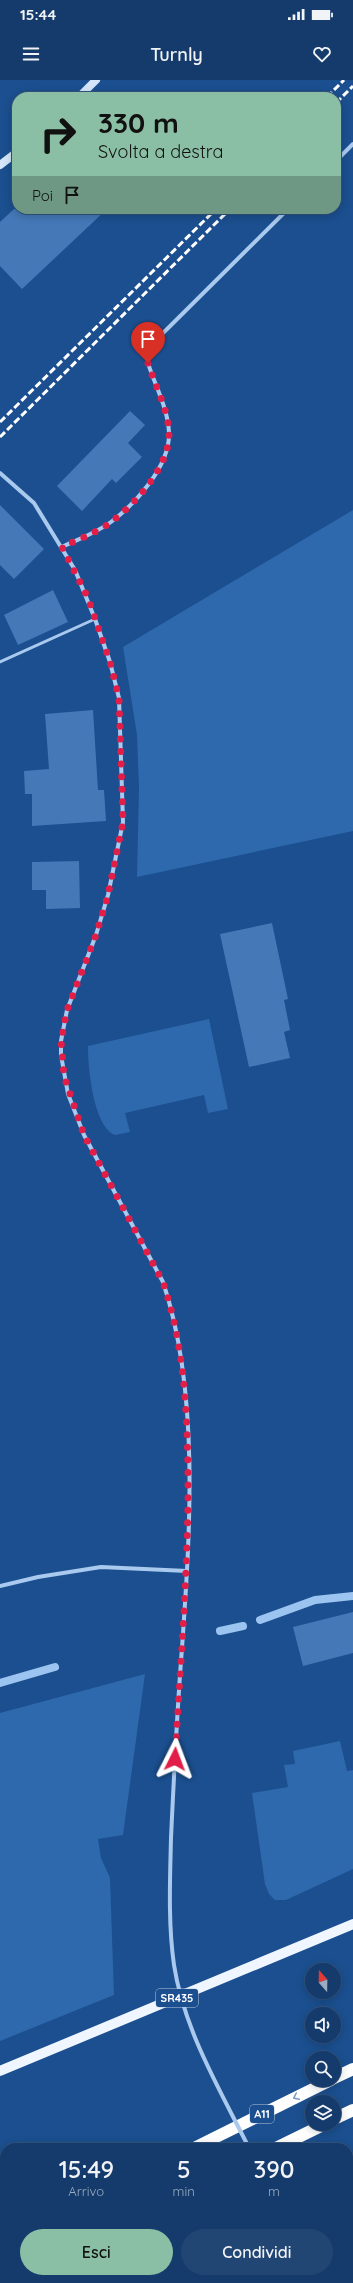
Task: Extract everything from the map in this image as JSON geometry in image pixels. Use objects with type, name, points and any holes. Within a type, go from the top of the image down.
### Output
[{"type":"highway","points":[[341,2075],[353,2069]]},
{"type":"highway","name":"A11","points":[[204,2143],[317,2087]]},
{"type":"highway","points":[[341,2116],[353,2110]]},
{"type":"highway","points":[[286,2143],[310,2131]]},
{"type":"main road","name":"SR435","points":[[0,2071],[353,1924]]},
{"type":"street","points":[[84,92],[96,80]]},
{"type":"street","points":[[341,156],[353,144]]},
{"type":"street","points":[[0,166],[12,156]]},
{"type":"street","points":[[62,547],[98,530],[122,512],[153,479],[166,455],[169,434],[167,417],[148,363],[148,354],[153,343],[283,214]]},
{"type":"street","points":[[0,473],[34,503],[62,547],[88,598],[110,662],[119,698],[123,822],[108,895],[96,935],[67,1010],[61,1041],[61,1055],[68,1094],[84,1135],[163,1282],[171,1307],[184,1382],[188,1447],[187,1571],[170,1838],[171,1942],[178,1986],[200,2048],[247,2143]]},
{"type":"street","points":[[0,1586],[38,1576],[101,1567],[187,1571]]},
{"type":"lane","points":[[0,662],[95,619]]},
{"type":"shaded area","points":[[353,510],[353,831],[137,877],[139,788],[137,735],[123,647]]},
{"type":"shaded area","points":[[209,1019],[228,1109],[208,1113],[204,1095],[125,1113],[130,1132],[115,1135],[108,1129],[102,1120],[93,1095],[89,1068],[88,1046]]},
{"type":"shaded area","points":[[145,1674],[123,1835],[98,1839],[101,1858],[110,1878],[114,1995],[0,2041],[0,1713]]},
{"type":"shaded area","points":[[340,1741],[347,1771],[353,1770],[353,1869],[286,1900],[275,1900],[269,1894],[265,1884],[252,1793],[288,1787],[284,1765],[295,1764],[293,1751]]},
{"type":"building","points":[[12,211],[12,214],[102,214],[22,289],[0,266],[0,222]]},
{"type":"building","points":[[130,411],[145,425],[128,443],[142,457],[116,483],[112,479],[82,511],[57,486]]},
{"type":"building","points":[[0,505],[44,549],[14,579],[0,565]]},
{"type":"building","points":[[53,590],[68,622],[18,645],[4,615]]},
{"type":"building","points":[[93,710],[98,790],[104,790],[106,821],[32,826],[32,794],[25,794],[24,771],[49,769],[45,714]]},
{"type":"building","points":[[79,861],[80,908],[46,909],[46,890],[32,890],[32,862]]},
{"type":"building","points":[[272,923],[288,999],[284,1000],[290,1030],[284,1032],[290,1058],[249,1067],[220,934]]},
{"type":"building","points":[[353,1612],[353,1653],[303,1666],[293,1627]]},
{"type":"waterway","points":[[260,1620],[315,1600],[353,1596]]},
{"type":"waterway","points":[[220,1631],[243,1626]]},
{"type":"waterway","points":[[0,1683],[55,1667]]},
{"type":"railway","points":[[332,92],[344,80]]},
{"type":"railway","points":[[341,98],[353,86]]},
{"type":"railway","points":[[0,422],[211,214]]},
{"type":"railway","points":[[0,437],[225,214]]},
{"type":"route","points":[[148,363],[167,417],[169,434],[166,455],[153,479],[111,522],[98,530],[62,547],[88,598],[110,662],[119,698],[123,822],[108,895],[96,935],[67,1010],[61,1041],[61,1055],[68,1094],[84,1135],[163,1282],[171,1307],[180,1356],[184,1382],[188,1447],[187,1571],[175,1759]]}]
